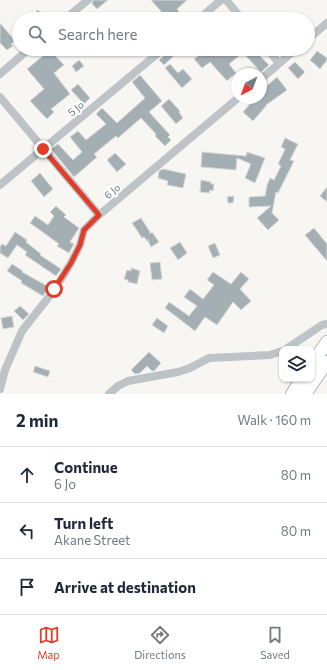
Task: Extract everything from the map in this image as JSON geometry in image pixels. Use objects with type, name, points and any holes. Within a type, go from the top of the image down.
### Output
[{"type":"main road","points":[[315,360],[327,342]]},
{"type":"main road","points":[[305,394],[327,362]]},
{"type":"main road","points":[[292,394],[300,382]]},
{"type":"street","points":[[73,12],[88,0]]},
{"type":"street","points":[[207,12],[221,0]]},
{"type":"street","points":[[226,0],[236,12]]},
{"type":"street","points":[[315,33],[327,23]]},
{"type":"street","points":[[0,74],[21,56]]},
{"type":"street","name":"５Jo","points":[[0,185],[155,56]]},
{"type":"street","points":[[273,56],[279,63]]},
{"type":"street","points":[[267,74],[288,56]]},
{"type":"street","points":[[0,96],[99,215]]},
{"type":"street","name":"6 Jo","points":[[0,389],[5,370],[22,332],[71,263],[80,245],[84,230],[99,215],[231,104]]},
{"type":"street","points":[[290,346],[322,325],[327,324]]},
{"type":"street","points":[[109,394],[118,386],[128,381],[178,372],[190,368],[209,358],[270,355],[279,352]]},
{"type":"building","points":[[93,0],[108,0],[97,9],[92,4]]},
{"type":"building","points":[[151,0],[187,0],[177,9],[179,12],[162,12]]},
{"type":"building","points":[[0,23],[12,37],[12,47],[7,50],[0,43]]},
{"type":"building","points":[[317,51],[327,58],[320,69],[310,60],[315,56]]},
{"type":"building","points":[[43,56],[56,56],[64,65],[54,73],[70,94],[51,109],[54,112],[47,119],[30,101],[44,89],[27,69]]},
{"type":"building","points":[[164,56],[174,56],[164,65],[159,60]]},
{"type":"building","points":[[198,56],[239,56],[229,64],[232,68],[231,77],[227,81],[210,62],[202,68],[194,59]]},
{"type":"building","points":[[246,56],[260,56],[269,65],[266,68],[257,68]]},
{"type":"building","points":[[79,60],[84,66],[76,72],[72,66]]},
{"type":"building","points":[[295,62],[305,72],[298,79],[288,68]]},
{"type":"building","points":[[170,64],[178,73],[183,69],[192,79],[182,88],[165,68]]},
{"type":"building","points":[[140,75],[162,101],[149,112],[170,135],[168,137],[171,140],[165,146],[141,118],[118,138],[116,136],[94,154],[97,157],[74,177],[51,149],[58,144],[73,160],[82,152],[70,137],[78,131],[86,140],[106,124],[96,114],[102,108],[117,123],[145,98],[132,82]]},
{"type":"building","points":[[277,77],[287,90],[266,105],[253,121],[243,112],[250,104],[267,104],[267,86]]},
{"type":"building","points":[[78,84],[90,98],[84,104],[71,90]]},
{"type":"building","points":[[169,99],[180,111],[179,112],[183,118],[176,124],[161,106]]},
{"type":"building","points":[[285,138],[298,144],[290,160],[294,161],[278,193],[276,192],[272,213],[279,220],[268,230],[257,218],[271,206],[249,207],[249,197],[265,196],[270,178],[274,180],[281,166],[278,164],[285,149],[281,147]]},
{"type":"building","points":[[202,152],[246,156],[247,152],[265,158],[255,183],[245,178],[251,164],[237,158],[236,170],[201,167]]},
{"type":"building","points":[[115,153],[126,164],[117,172],[107,160]]},
{"type":"building","points":[[163,169],[186,174],[183,188],[167,185],[168,181],[158,178],[159,171]]},
{"type":"building","points":[[40,173],[53,189],[44,197],[31,181]]},
{"type":"building","points":[[201,180],[214,184],[213,191],[210,190],[209,193],[200,192]]},
{"type":"building","points":[[327,187],[327,202],[320,196]]},
{"type":"building","points":[[234,196],[233,203],[228,203],[227,197]]},
{"type":"building","points":[[56,206],[66,215],[64,217],[79,228],[70,242],[74,244],[69,253],[57,246],[59,244],[30,223],[35,216],[48,225],[54,216],[50,212]]},
{"type":"building","points":[[141,218],[150,234],[152,232],[159,242],[151,247],[148,239],[148,242],[144,237],[142,238],[132,223]]},
{"type":"building","points":[[314,228],[327,244],[327,261],[305,235]]},
{"type":"building","points":[[15,232],[27,240],[26,242],[41,254],[40,255],[61,269],[56,276],[25,255],[27,252],[17,245],[8,258],[0,253],[0,247],[2,244],[6,246]]},
{"type":"building","points":[[180,242],[187,253],[178,260],[170,248]]},
{"type":"building","points":[[215,243],[220,255],[213,258],[208,246]]},
{"type":"building","points":[[160,262],[162,279],[152,280],[150,263]]},
{"type":"building","points":[[12,264],[23,271],[22,272],[49,287],[43,296],[21,283],[22,281],[7,271]]},
{"type":"building","points":[[131,268],[140,271],[137,284],[128,282],[128,280],[124,279],[127,270],[131,271]]},
{"type":"building","points":[[213,272],[231,284],[241,272],[249,279],[240,289],[251,301],[241,310],[233,302],[217,325],[205,317],[195,331],[165,308],[169,302],[189,316],[197,306],[184,297],[190,289],[203,299],[214,285],[207,280]]},
{"type":"building","points":[[20,306],[29,314],[23,320],[14,311]]},
{"type":"building","points":[[12,316],[14,327],[3,329],[1,318]]},
{"type":"building","points":[[157,318],[168,326],[164,333],[152,325]]},
{"type":"building","points":[[149,352],[161,363],[154,371],[147,366],[140,373],[135,374],[131,370]]},
{"type":"building","points":[[35,366],[50,371],[48,377],[33,372]]},
{"type":"route","points":[[43,149],[99,215],[84,230],[80,245],[71,263],[54,289]]}]
